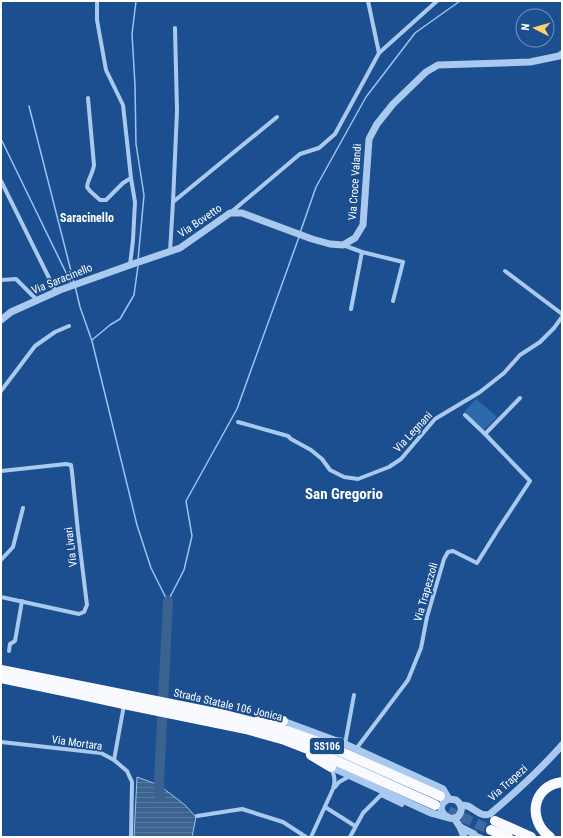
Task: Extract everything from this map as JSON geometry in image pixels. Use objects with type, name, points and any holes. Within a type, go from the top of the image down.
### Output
[{"type":"highway","name":"Strada Statale 106 Jonica","points":[[1,670],[131,703]]},
{"type":"highway","name":"Strada Statale 106 Jonica","points":[[1,678],[78,694],[208,716],[285,740],[441,800]]},
{"type":"highway","name":"Strada Statale 106 Jonica","points":[[208,716],[221,714],[287,731],[326,745],[441,800]]},
{"type":"highway","points":[[221,714],[283,721]]},
{"type":"highway","points":[[285,740],[331,767]]},
{"type":"highway","points":[[550,837],[540,826],[536,818],[536,808],[538,799],[543,791],[551,785],[562,782]]},
{"type":"highway","points":[[508,837],[493,826],[531,837]]},
{"type":"street","points":[[97,1],[97,20],[106,70],[123,105],[135,202],[131,264]]},
{"type":"street","points":[[368,1],[379,53]]},
{"type":"street","points":[[230,213],[300,154],[319,148],[335,134],[379,53],[437,1]]},
{"type":"street","points":[[170,252],[177,111],[175,28]]},
{"type":"street","name":"Via Croce Valandi","points":[[343,245],[355,238],[363,226],[369,139],[377,124],[393,104],[426,72],[438,66],[530,62],[559,56],[562,54]]},
{"type":"street","points":[[88,98],[94,165],[87,183],[87,187],[100,200],[106,200],[123,183],[131,178]]},
{"type":"street","points":[[173,202],[277,117]]},
{"type":"street","points":[[1,181],[58,291]]},
{"type":"street","name":"Via Bovetto","points":[[145,259],[180,248],[230,213],[242,213],[312,239],[330,244],[343,245]]},
{"type":"street","points":[[343,245],[362,252],[403,262],[393,301]]},
{"type":"street","points":[[351,309],[362,252]]},
{"type":"street","name":"Via Saracinello","points":[[1,320],[11,312],[58,291],[145,259]]},
{"type":"street","points":[[505,270],[562,316]]},
{"type":"street","points":[[1,280],[16,279],[37,300]]},
{"type":"street","name":"Via Legnani","points":[[238,422],[288,436],[311,450],[322,459],[330,470],[344,477],[358,479],[389,467],[401,459],[435,419],[480,392],[504,373],[520,355],[540,342],[554,328],[562,316]]},
{"type":"street","points":[[1,390],[35,346],[54,332],[69,326]]},
{"type":"street","points":[[465,415],[485,434],[520,398]]},
{"type":"street","name":"Via Trapezzoli","points":[[356,749],[408,680],[421,648],[427,617],[444,559],[448,552],[453,551],[477,563],[530,481],[485,434]]},
{"type":"street","name":"Via Livari","points":[[1,471],[66,464],[71,465],[87,606],[84,612],[79,614],[1,597]]},
{"type":"street","points":[[1,560],[13,547],[23,508]]},
{"type":"street","points":[[9,651],[10,644],[15,641],[22,601]]},
{"type":"street","points":[[345,744],[354,695]]},
{"type":"street","points":[[114,760],[131,703]]},
{"type":"street","points":[[283,721],[345,744],[443,789],[441,800],[444,802],[442,813],[474,836]]},
{"type":"street","name":"Via Mortara","points":[[1,742],[101,753],[114,760],[127,771],[132,782],[131,837]]},
{"type":"street","name":"Via Trapezi","points":[[461,805],[467,806],[482,814],[490,814],[518,790],[562,745]]},
{"type":"street","points":[[331,767],[431,813],[450,818],[460,814],[461,805],[456,800],[441,800]]},
{"type":"street","points":[[311,837],[335,782],[331,767]]},
{"type":"street","points":[[333,789],[339,782],[351,776]]},
{"type":"street","points":[[350,837],[363,813],[381,795],[402,806]]},
{"type":"street","points":[[325,807],[355,826]]},
{"type":"street","points":[[197,816],[242,809],[283,822],[306,837]]},
{"type":"street","points":[[460,827],[465,837],[468,835],[482,837]]},
{"type":"shaded area","points":[[476,399],[497,417],[484,430],[464,412]]},
{"type":"shaded area","points":[[137,777],[159,785],[185,805],[196,817],[192,837],[134,837]]},
{"type":"waterway","points":[[136,1],[132,34],[136,144],[144,195],[138,260]]},
{"type":"waterway","points":[[300,233],[316,187],[366,97],[415,33],[460,1]]},
{"type":"waterway","points":[[29,106],[74,283]]},
{"type":"waterway","points":[[1,139],[71,283]]},
{"type":"waterway","points":[[168,601],[184,570],[192,536],[186,501],[237,409],[299,237]]},
{"type":"waterway","points":[[92,340],[120,319],[134,295],[138,266]]},
{"type":"waterway","points":[[75,286],[80,307],[92,341],[137,525],[151,568],[167,600]]},
{"type":"waterway","points":[[160,797],[159,782],[168,601]]},
{"type":"tunnel","points":[[435,805],[491,830]]},
{"type":"district","name":"Saracinello","points":[[87,218]]},
{"type":"district","name":"San Gregorio","points":[[344,494]]}]
